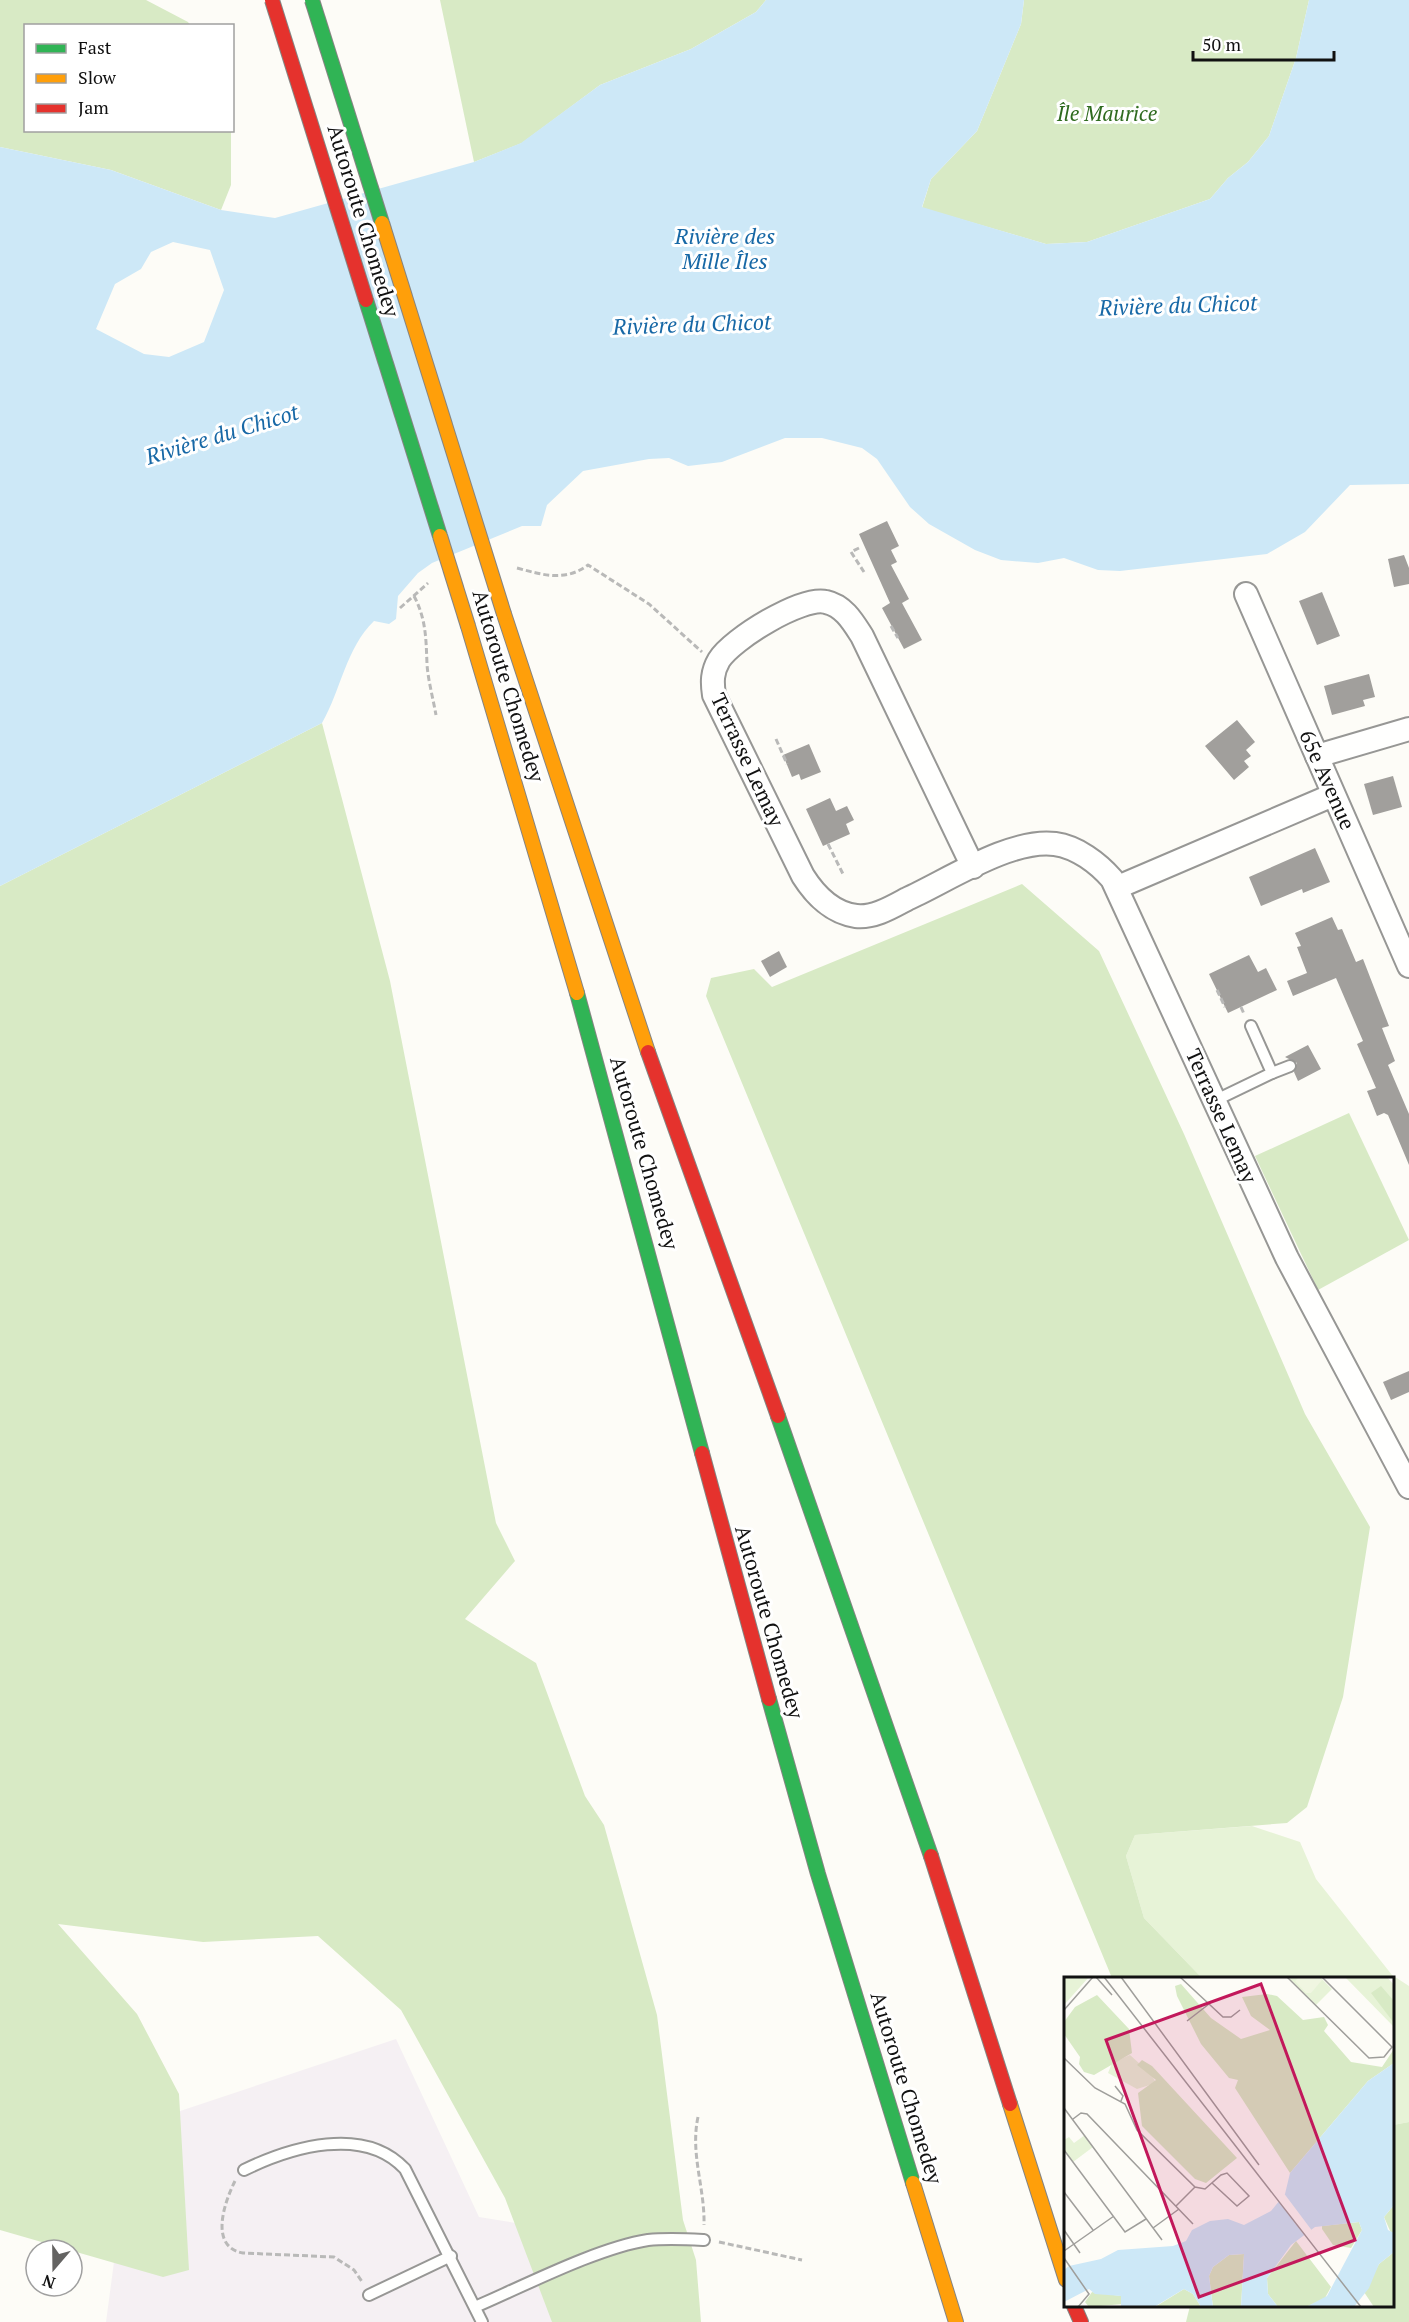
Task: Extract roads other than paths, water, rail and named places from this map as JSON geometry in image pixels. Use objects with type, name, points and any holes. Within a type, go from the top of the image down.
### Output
[{"type":"highway","name":"Autoroute Chomedey","points":[[272,0],[468,626],[558,923],[653,1266],[729,1557],[818,1874],[956,2322]]},
{"type":"highway","name":"Autoroute Chomedey","points":[[312,0],[504,615],[637,1021],[849,1613],[930,1852],[1064,2277]]},
{"type":"highway","points":[[1073,2307],[1080,2322]]},
{"type":"street","name":"65e Avenue","points":[[1246,594],[1409,966]]},
{"type":"street","name":"Terrasse Lemay","points":[[973,867],[862,636],[842,610],[825,601],[807,603],[783,613],[750,633],[720,658],[714,669],[712,682],[714,695],[803,876],[819,897],[843,912],[866,916],[880,913],[973,867],[1018,849],[1044,843],[1056,844],[1085,856],[1107,873],[1118,887],[1287,1258],[1409,1487]]},
{"type":"street","points":[[1317,756],[1409,729]]},
{"type":"street","points":[[1118,887],[1333,795]]},
{"type":"lane","points":[[1251,1026],[1272,1073]]},
{"type":"lane","points":[[1214,1101],[1290,1066]]},
{"type":"lane","points":[[244,2170],[304,2148],[336,2144],[363,2145],[384,2151],[405,2169],[451,2256],[482,2322]]},
{"type":"lane","points":[[475,2307],[619,2248],[657,2240],[704,2240]]},
{"type":"lane","points":[[369,2295],[451,2256]]},
{"type":"water","name":"Rivière des Mille Îles","points":[[766,0],[1024,0],[1021,24],[977,131],[931,179],[922,207],[1046,244],[1087,242],[1210,199],[1228,178],[1248,162],[1269,136],[1296,58],[1309,0],[1409,0],[1409,484],[1350,485],[1305,532],[1267,554],[1120,571],[1098,570],[1064,558],[1038,563],[1001,560],[975,550],[929,524],[910,507],[877,459],[862,448],[822,438],[785,438],[722,462],[688,466],[669,458],[649,459],[583,471],[547,505],[541,526],[522,526],[432,563],[418,573],[398,596],[396,619],[389,624],[374,621],[357,644],[322,723],[0,886],[0,147],[111,170],[221,210],[275,218],[474,162],[521,143],[600,85],[691,49],[756,12]],"holes":[[[173,242],[210,250],[224,290],[204,342],[169,357],[144,354],[96,329],[115,284],[141,269],[151,252]]]},
{"type":"park label","name":"Île Maurice","points":[[1107,114]]},
{"type":"water label","name":"Rivière du Chicot","points":[[1178,305]]},
{"type":"water label","name":"Rivière du Chicot","points":[[692,324]]},
{"type":"water label","name":"Rivière du Chicot","points":[[222,434]]}]
